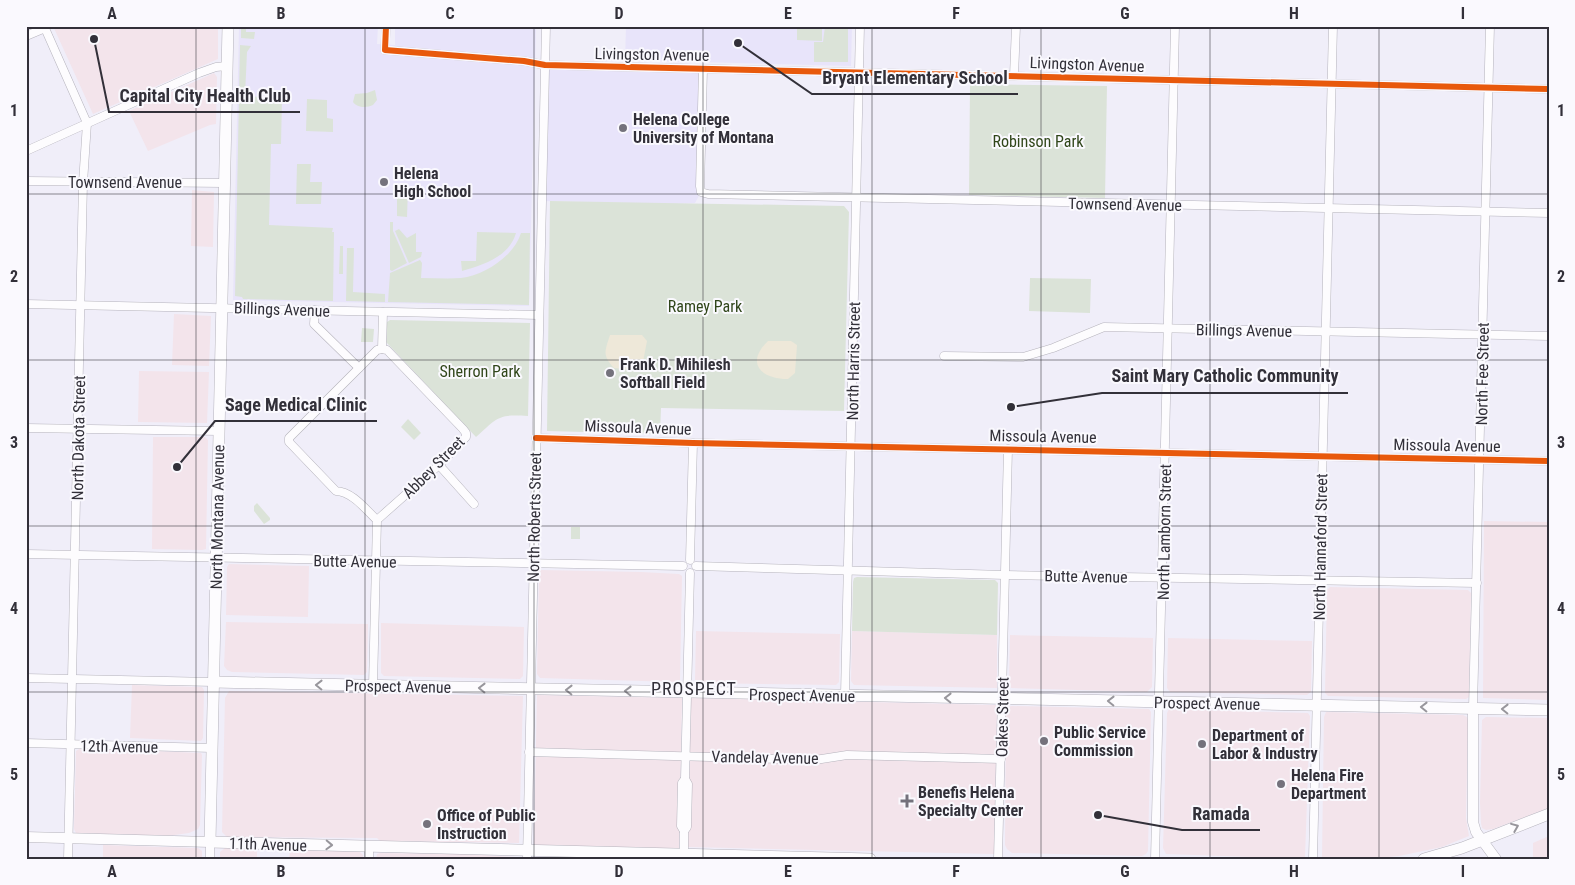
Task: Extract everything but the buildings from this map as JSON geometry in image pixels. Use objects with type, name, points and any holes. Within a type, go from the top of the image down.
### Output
[{"type":"highway","name":"North Montana Avenue","points":[[210,842],[228,26]]},
{"type":"highway","name":"Prospect Avenue","points":[[214,682],[1549,710]]},
{"type":"highway","points":[[1424,859],[1549,814]]},
{"type":"highway","name":"11th Avenue","points":[[210,842],[369,847],[527,855],[870,859]]},
{"type":"main road","name":"North Fee Street","points":[[1473,708],[1473,822],[1481,840]]},
{"type":"main road","name":"11th Avenue","points":[[26,837],[210,842]]},
{"type":"main road","points":[[1481,840],[1496,859]]},
{"type":"street","name":"Livingston Avenue","points":[[386,26],[385,50],[524,61],[545,65],[1549,89]]},
{"type":"street","name":"North Roberts Street","points":[[527,855],[546,26]]},
{"type":"street","name":"North Harris Street","points":[[845,696],[860,26]]},
{"type":"street","points":[[1014,76],[1016,26]]},
{"type":"street","name":"North Lamborn Street","points":[[1155,859],[1175,26]]},
{"type":"street","name":"North Hannaford Street","points":[[1313,859],[1333,26]]},
{"type":"street","name":"North Fee Street","points":[[1473,708],[1490,26]]},
{"type":"street","points":[[26,36],[45,27]]},
{"type":"street","name":"North Dakota Street","points":[[45,27],[87,123],[83,182],[68,859]]},
{"type":"street","points":[[26,150],[199,74],[227,66]]},
{"type":"street","name":"Townsend Avenue","points":[[703,69],[700,186],[701,192],[708,194],[1549,213]]},
{"type":"street","name":"Townsend Avenue","points":[[26,181],[224,183]]},
{"type":"street","name":"Billings Avenue","points":[[26,304],[538,315]]},
{"type":"street","points":[[315,310],[314,324],[359,368]]},
{"type":"street","points":[[373,686],[377,520],[351,495],[336,491],[289,442],[290,436],[377,350],[382,349],[383,312]]},
{"type":"street","name":"Billings Avenue","points":[[944,356],[1023,357],[1053,348],[1104,327],[1549,336]]},
{"type":"street","name":"Abbey Street","points":[[377,520],[439,465],[464,440],[466,433],[387,350],[382,349]]},
{"type":"street","points":[[26,428],[219,431]]},
{"type":"street","name":"Missoula Avenue","points":[[536,438],[1549,461]]},
{"type":"street","points":[[690,560],[693,443]]},
{"type":"street","name":"Oakes Street","points":[[998,859],[1008,449]]},
{"type":"street","points":[[439,465],[474,504]]},
{"type":"street","name":"Butte Avenue","points":[[26,554],[376,562],[683,566]]},
{"type":"street","points":[[690,560],[686,561],[683,566],[686,572],[690,573]]},
{"type":"street","points":[[690,560],[696,566],[694,572],[690,573]]},
{"type":"street","name":"Butte Avenue","points":[[696,566],[848,571],[1477,583]]},
{"type":"street","points":[[684,857],[684,831],[681,826],[682,783],[686,779],[690,573]]},
{"type":"street","name":"Prospect Avenue","points":[[26,678],[214,682]]},
{"type":"street","name":"12th Avenue","points":[[26,743],[212,748]]},
{"type":"street","name":"Vandelay Avenue","points":[[529,752],[815,760],[847,754],[1001,759]]},
{"type":"street","name":"North Montana Avenue","points":[[210,842],[210,859]]},
{"type":"street","points":[[369,847],[369,859]]},
{"type":"shaded area","points":[[53,26],[218,26],[218,59],[93,114]]},
{"type":"shaded area","name":"Helena High School","points":[[239,26],[378,26],[377,44],[395,45],[395,26],[536,26],[529,306],[233,300]]},
{"type":"shaded area","points":[[626,26],[852,26],[851,66],[625,60]]},
{"type":"shaded area","name":"Helena College University of Montana","points":[[545,65],[703,69],[701,192],[695,203],[542,201]]},
{"type":"shaded area","points":[[214,73],[217,77],[216,124],[148,151],[129,111]]},
{"type":"shaded area","points":[[192,190],[214,192],[213,247],[191,246]]},
{"type":"shaded area","points":[[174,314],[211,316],[209,366],[172,365]]},
{"type":"shaded area","points":[[139,371],[209,372],[207,423],[138,422]]},
{"type":"shaded area","points":[[153,437],[205,437],[208,440],[206,549],[152,549]]},
{"type":"shaded area","points":[[1484,521],[1549,522],[1549,700],[1483,698]]},
{"type":"shaded area","points":[[229,564],[309,566],[308,617],[226,615],[227,567]]},
{"type":"shaded area","points":[[541,570],[641,572],[679,574],[682,576],[680,680],[676,682],[540,678],[537,674],[539,573]]},
{"type":"shaded area","points":[[1330,587],[1468,590],[1471,593],[1469,697],[1466,699],[1328,696],[1325,693],[1327,590]]},
{"type":"shaded area","points":[[226,622],[368,624],[367,672],[364,675],[232,672],[224,666]]},
{"type":"shaded area","points":[[381,623],[524,627],[523,676],[520,679],[384,676],[381,673]]},
{"type":"shaded area","points":[[696,631],[840,634],[839,682],[836,685],[699,683],[695,680]]},
{"type":"shaded area","points":[[852,631],[997,635],[997,688],[854,685],[851,681]]},
{"type":"shaded area","points":[[1010,635],[1153,638],[1152,687],[1147,692],[1011,688],[1009,684]]},
{"type":"shaded area","points":[[1168,638],[1312,641],[1311,692],[1307,695],[1170,692],[1167,688]]},
{"type":"shaded area","points":[[132,685],[202,687],[204,690],[203,738],[201,741],[130,738]]},
{"type":"shaded area","points":[[229,691],[523,696],[519,843],[380,841],[377,838],[227,837],[222,832],[225,698]]},
{"type":"shaded area","points":[[537,695],[682,698],[679,849],[534,845]]},
{"type":"shaded area","points":[[691,698],[997,705],[994,854],[688,847]]},
{"type":"shaded area","points":[[1007,707],[1149,709],[1151,712],[1148,851],[1146,854],[1142,856],[1012,853],[1007,849],[1005,845],[1006,710]]},
{"type":"shaded area","points":[[1169,709],[1308,713],[1310,716],[1305,857],[1303,859],[1166,854],[1163,848],[1167,713]]},
{"type":"shaded area","points":[[1326,712],[1463,715],[1467,717],[1466,818],[1469,836],[1442,847],[1399,856],[1367,859],[1324,859],[1322,857],[1324,717]]},
{"type":"shaded area","points":[[1486,717],[1549,718],[1549,808],[1486,830],[1482,828],[1480,803],[1482,720]]},
{"type":"shaded area","points":[[81,748],[201,753],[200,825],[198,829],[189,833],[167,836],[76,833],[74,829],[76,751]]},
{"type":"shaded area","points":[[1549,836],[1549,859],[1533,859],[1533,843]]},
{"type":"shaded area","points":[[103,845],[198,848],[202,851],[202,859],[103,859]]},
{"type":"shaded area","points":[[225,848],[257,849],[257,859],[220,859],[220,852]]},
{"type":"shaded area","points":[[290,849],[360,852],[363,855],[363,859],[289,859]]},
{"type":"shaded area","points":[[377,854],[468,854],[516,857],[518,859],[376,859]]},
{"type":"green space","points":[[241,26],[246,26],[246,32],[255,32],[254,39],[241,38]]},
{"type":"green space","points":[[797,26],[822,26],[822,41],[797,40]]},
{"type":"green space","points":[[825,26],[848,27],[848,62],[814,62],[814,42],[823,42]]},
{"type":"green space","points":[[240,45],[251,46],[247,52],[245,96],[282,98],[281,144],[271,144],[269,225],[333,228],[333,301],[243,299],[242,297],[235,296]]},
{"type":"green space","name":"Robinson Park","points":[[970,84],[1107,86],[1105,198],[969,195]]},
{"type":"green space","points":[[375,90],[377,100],[373,105],[362,107],[353,102],[355,94]]},
{"type":"green space","points":[[307,99],[327,100],[327,118],[333,119],[333,132],[306,131]]},
{"type":"green space","points":[[297,164],[311,164],[310,182],[322,182],[321,204],[296,204]]},
{"type":"green space","points":[[397,189],[408,189],[407,217],[397,216]]},
{"type":"green space","name":"Ramey Park","points":[[550,201],[844,206],[849,212],[844,411],[661,408],[660,434],[547,431]]},
{"type":"green space","points":[[390,222],[393,222],[393,231],[407,263],[392,271],[390,270]]},
{"type":"green space","points":[[399,229],[407,238],[416,233],[416,252],[422,252],[421,257],[409,263],[395,231]]},
{"type":"green space","points":[[477,232],[516,233],[508,248],[494,259],[462,271],[461,261],[476,261]]},
{"type":"green space","points":[[521,233],[530,233],[529,305],[388,302],[390,273],[420,260],[422,263],[421,278],[461,278],[480,273],[505,257]]},
{"type":"green space","points":[[340,246],[343,246],[343,274],[339,274]]},
{"type":"green space","points":[[347,248],[354,248],[353,292],[385,294],[385,302],[346,301]]},
{"type":"green space","points":[[1030,278],[1091,279],[1090,313],[1029,311]]},
{"type":"green space","name":"Sherron Park","points":[[390,320],[530,323],[528,416],[504,416],[499,418],[476,437],[386,342],[387,322]]},
{"type":"green space","points":[[362,328],[374,329],[373,342],[361,342]]},
{"type":"green space","points":[[408,419],[421,433],[414,440],[401,427]]},
{"type":"green space","points":[[257,503],[270,518],[264,524],[254,511],[254,506]]},
{"type":"green space","points":[[571,527],[580,527],[580,539],[571,539]]},
{"type":"green space","points":[[854,578],[995,580],[998,583],[997,635],[852,631],[853,582]]},
{"type":"sand","points":[[610,335],[642,335],[647,341],[642,367],[633,370],[614,368],[606,356]]},
{"type":"sand","points":[[768,341],[791,341],[797,345],[795,373],[788,379],[770,376],[759,368],[757,363],[758,356]]},
{"type":"cycle path","points":[[386,26],[385,50],[524,61],[545,65],[1549,89]]},
{"type":"cycle path","points":[[536,438],[1549,461]]},
{"type":"place","name":"Capital City Health Club","points":[[94,39]]},
{"type":"place","name":"Bryant Elementary School","points":[[738,43]]},
{"type":"place","name":"Helena College University of Montana","points":[[623,128]]},
{"type":"place","name":"Helena High School","points":[[384,182]]},
{"type":"place","name":"Frank D. Mihilesh Softball Field","points":[[610,373]]},
{"type":"place","name":"Saint Mary Catholic Community","points":[[1011,407]]},
{"type":"place","name":"Sage Medical Clinic","points":[[177,467]]},
{"type":"place","name":"Public Service Commission","points":[[1044,741]]},
{"type":"place","name":"Department of Labor & Industry","points":[[1202,744]]},
{"type":"place","name":"Helena Fire Department","points":[[1281,784]]},
{"type":"place","name":"Benefis Helena Specialty Center","points":[[907,801]]},
{"type":"place","name":"Ramada","points":[[1098,815]]},
{"type":"place","name":"Office of Public Instruction","points":[[427,824]]},
{"type":"district","name":"PROSPECT","points":[[694,689]]}]
